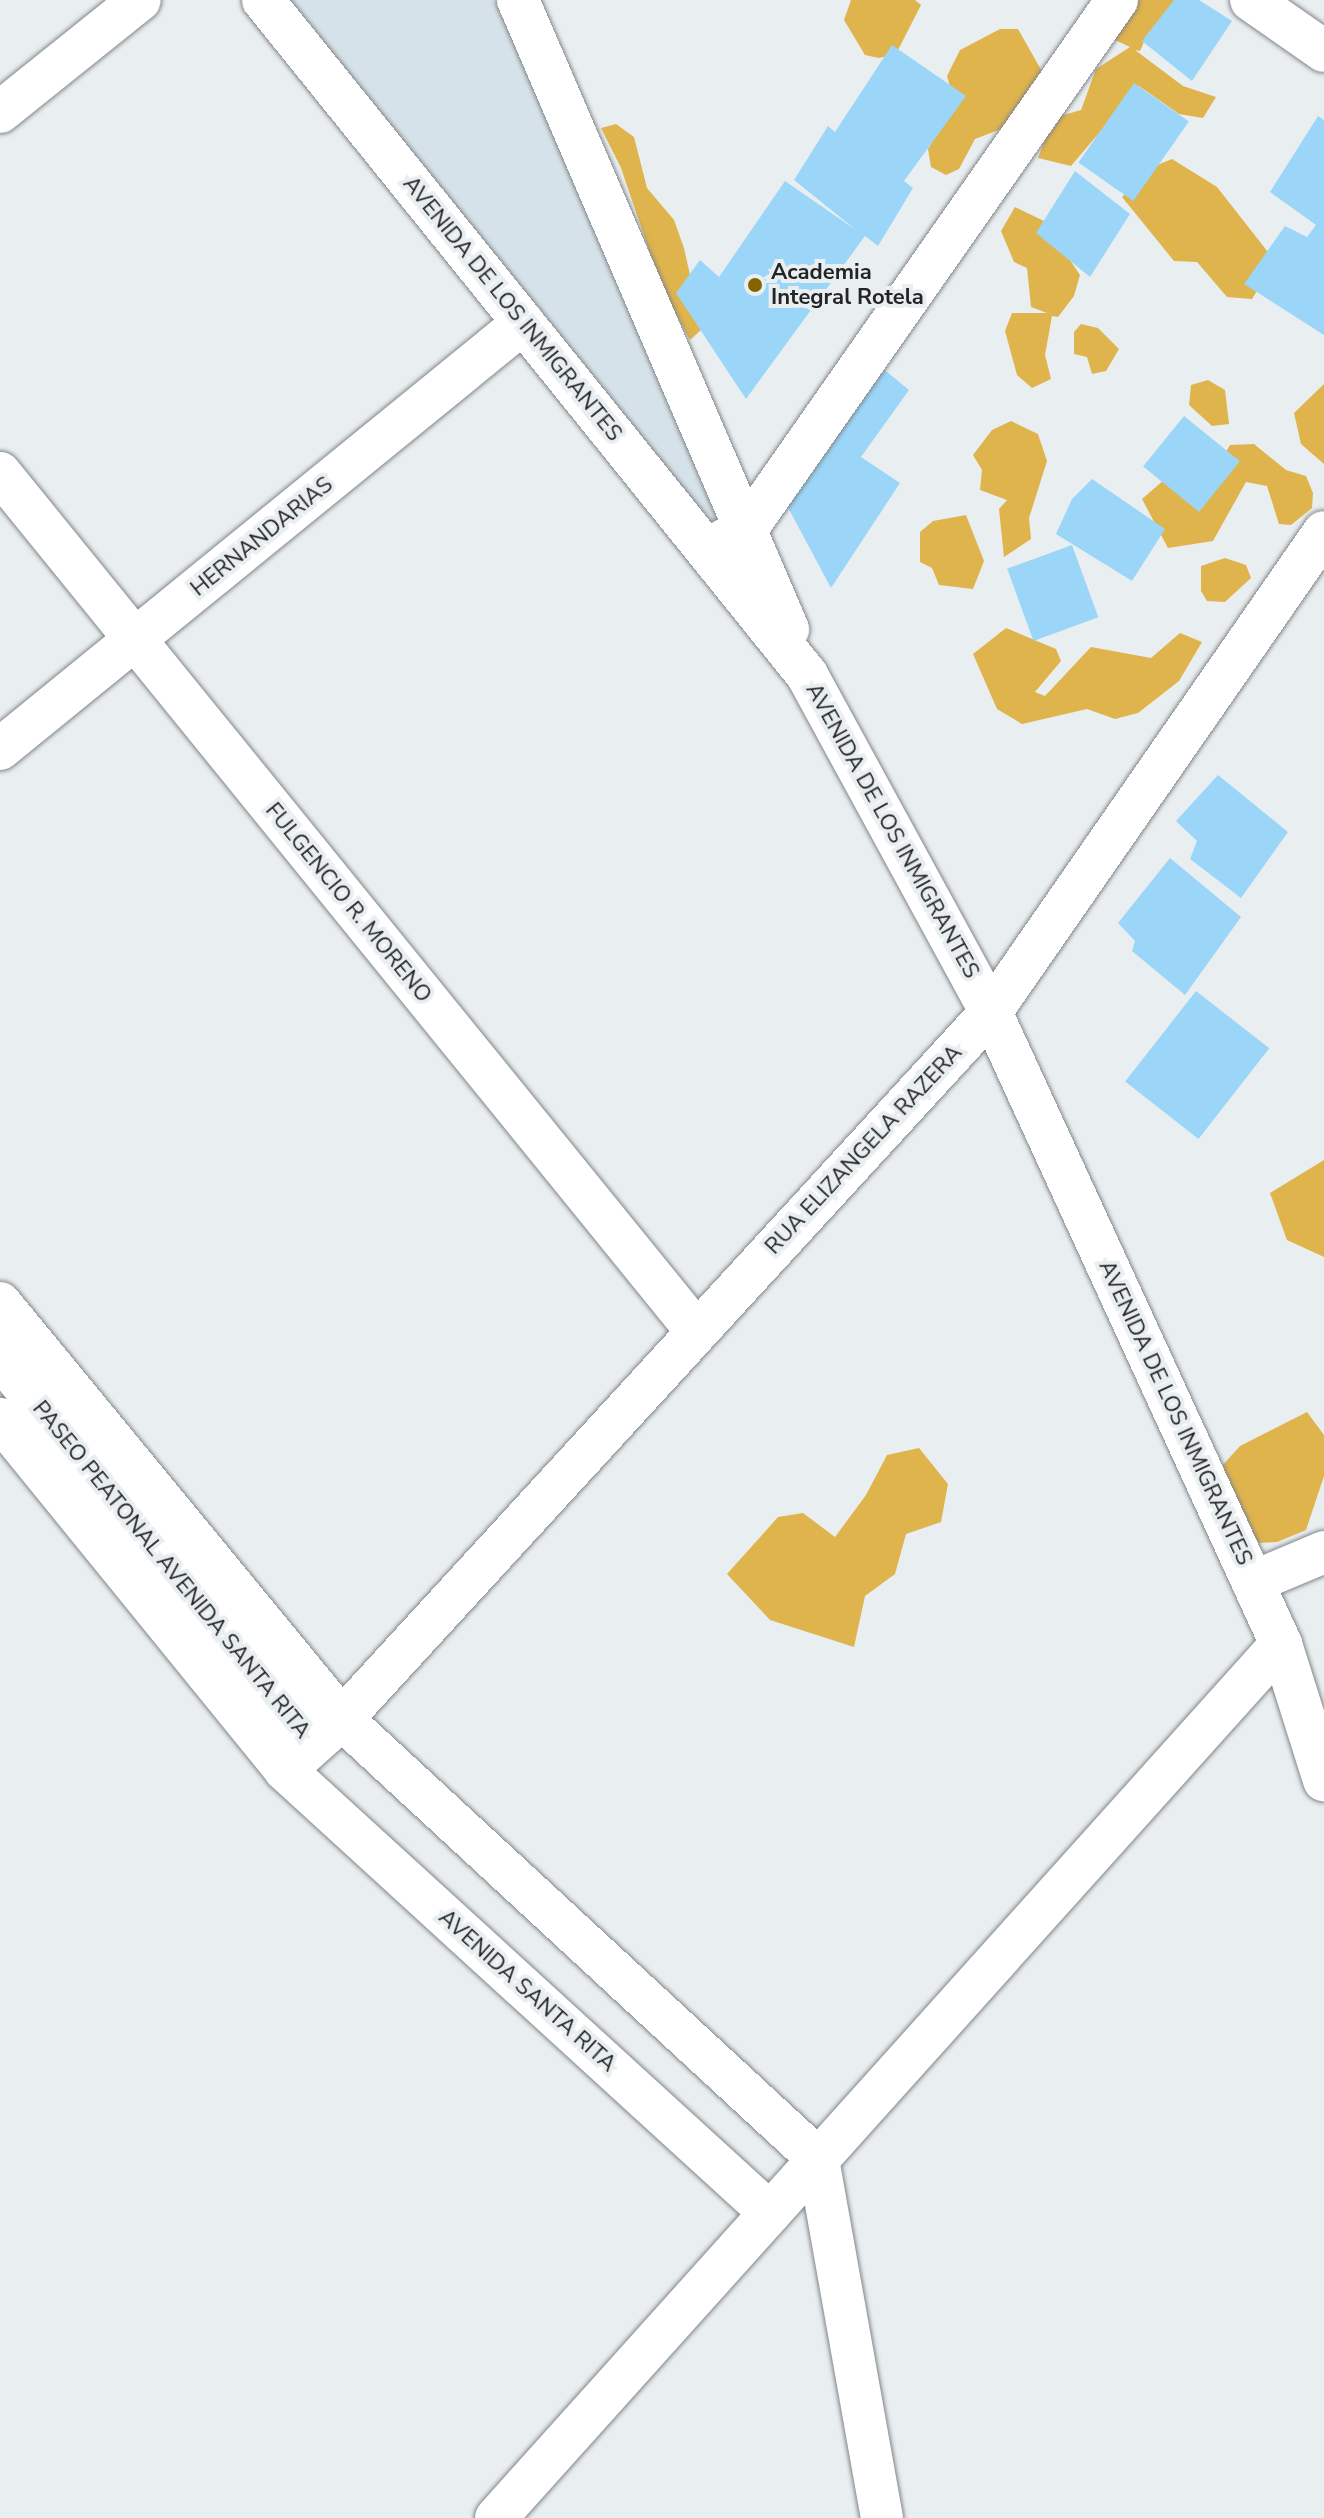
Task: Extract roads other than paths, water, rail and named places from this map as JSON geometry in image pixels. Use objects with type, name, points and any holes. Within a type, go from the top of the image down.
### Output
[{"type":"street","points":[[0,112],[140,0]]},
{"type":"street","name":"AVENIDA DE LOS INMIGRANTES","points":[[263,0],[807,675],[991,1012],[1281,1644],[1324,1780]]},
{"type":"street","points":[[706,549],[746,530],[1117,0]]},
{"type":"street","points":[[1251,0],[1324,51]]},
{"type":"street","points":[[524,3],[807,675]]},
{"type":"street","name":"HERNANDARIAS","points":[[0,749],[523,323]]},
{"type":"street","name":"FULGENCIO R. MORENO","points":[[0,473],[697,1332]]},
{"type":"street","name":"RUA ELIZANGELA RAZERA","points":[[342,1719],[991,1012],[1324,532]]},
{"type":"street","points":[[0,1303],[15,1370],[342,1719],[818,2159],[882,2518]]},
{"type":"street","name":"PASEO PEATONAL AVENIDA SANTA RITA","points":[[15,1370],[298,1758]]},
{"type":"street","name":"AVENIDA SANTA RITA","points":[[0,1419],[298,1758],[770,2213]]},
{"type":"street","points":[[1253,1582],[1324,1552]]},
{"type":"street","points":[[496,2518],[1281,1644]]},
{"type":"street","points":[[298,1758],[342,1719]]},
{"type":"place","name":"Academia Integral Rotela","points":[[755,285]]}]
